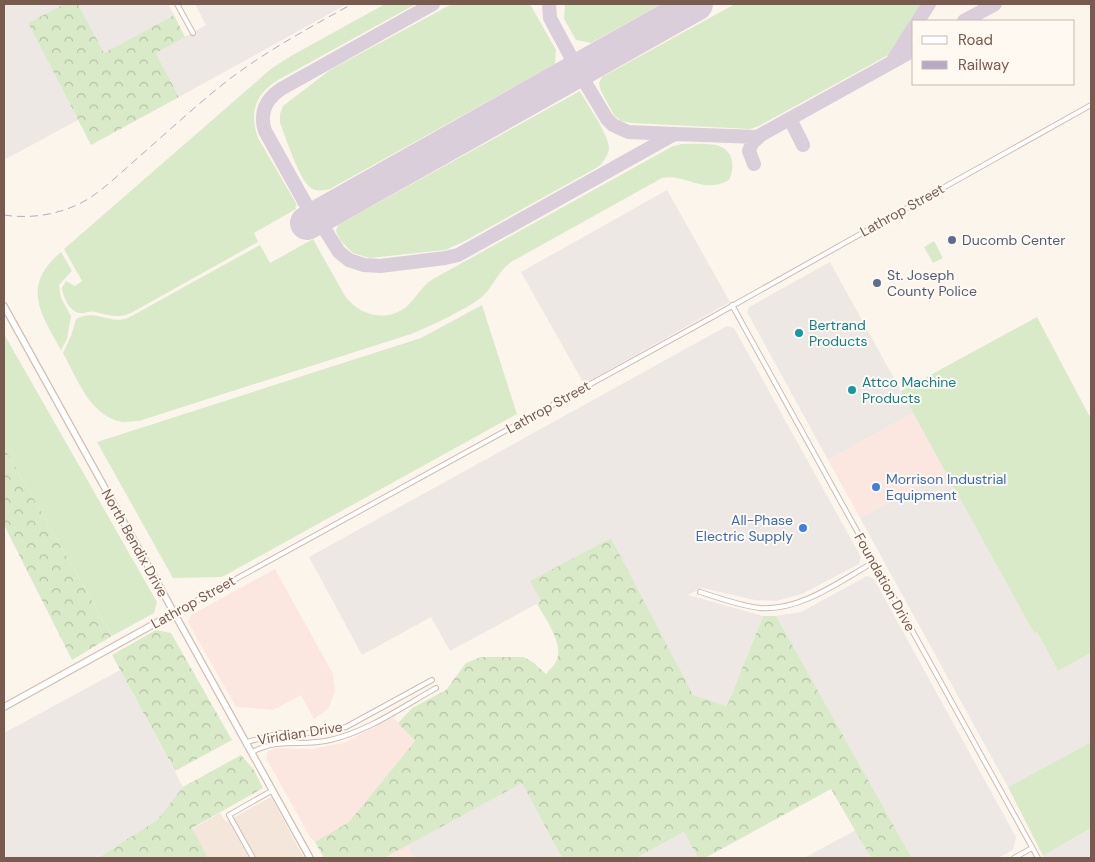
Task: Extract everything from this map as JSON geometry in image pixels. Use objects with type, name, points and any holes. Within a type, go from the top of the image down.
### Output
[{"type":"street","points":[[177,4],[193,33]]},
{"type":"street","name":"Lathrop Street","points":[[4,706],[1091,105]]},
{"type":"street","name":"Foundation Drive","points":[[732,305],[1038,858]]},
{"type":"street","name":"North Bendix Drive","points":[[4,306],[310,858]]},
{"type":"street","points":[[700,592],[757,607],[783,607],[811,598],[874,562]]},
{"type":"street","name":"Viridian Drive","points":[[247,742],[280,733],[316,734],[346,727],[432,680]]},
{"type":"street","name":"Viridian Drive","points":[[252,752],[276,743],[317,742],[341,737],[365,727],[436,688]]},
{"type":"street","points":[[253,858],[229,815],[273,790]]},
{"type":"street","points":[[1014,858],[1032,848]]},
{"type":"shaded area","points":[[4,4],[64,4],[28,23],[78,120],[4,160]]},
{"type":"shaded area","points":[[78,4],[168,4],[174,15],[104,53]]},
{"type":"shaded area","points":[[195,4],[347,4],[179,97],[156,53],[206,25]]},
{"type":"shaded area","points":[[667,190],[730,302],[584,384],[521,272]]},
{"type":"shaded area","points":[[830,262],[913,413],[828,460],[747,312],[749,307]]},
{"type":"shaded area","points":[[727,326],[734,328],[861,557],[859,564],[802,594],[776,601],[755,600],[702,588],[688,595],[763,616],[727,706],[692,695],[611,538],[531,581],[542,601],[450,651],[431,617],[362,655],[309,557]]},
{"type":"shaded area","points":[[913,413],[946,472],[860,518],[828,460]]},
{"type":"shaded area","points":[[946,472],[1034,633],[1037,632],[1058,671],[1091,653],[1091,742],[1008,787],[860,518]]},
{"type":"shaded area","points":[[275,569],[333,674],[335,692],[328,709],[314,719],[301,695],[273,710],[236,707],[188,622],[191,615]]},
{"type":"shaded area","points":[[867,576],[874,579],[1016,837],[1013,850],[998,858],[912,858],[776,616],[801,612]]},
{"type":"shaded area","points":[[120,670],[183,787],[157,820],[98,858],[4,858],[4,733]]},
{"type":"shaded area","points":[[393,717],[415,741],[349,822],[315,842],[310,837],[266,758],[268,751],[276,748],[312,749],[344,743]]},
{"type":"shaded area","points":[[522,782],[562,858],[414,858],[407,845]]},
{"type":"shaded area","points":[[271,797],[304,858],[208,858],[192,829],[220,813],[226,822]]},
{"type":"shaded area","points":[[1091,828],[1091,858],[1044,858],[1043,856]]},
{"type":"shaded area","points":[[856,830],[871,858],[804,858]]},
{"type":"shaded area","points":[[684,832],[698,858],[636,858]]},
{"type":"shaded area","points":[[407,845],[414,858],[383,858]]},
{"type":"green space","points":[[64,4],[78,4],[104,53],[174,15],[185,37],[156,53],[179,97],[91,145],[28,23]]},
{"type":"green space","points":[[385,4],[416,4],[278,80],[270,85],[259,98],[254,112],[255,129],[258,138],[297,205],[296,209],[254,233],[258,242],[131,313],[117,316],[94,312],[80,313],[70,307],[65,299],[62,288],[66,281],[75,286],[82,281],[64,249],[272,68]]},
{"type":"green space","points":[[452,4],[530,4],[556,50],[555,64],[330,189],[318,190],[311,188],[302,177],[280,123],[280,114],[283,106],[330,70]]},
{"type":"green space","points":[[565,4],[661,4],[591,43],[576,40],[564,19]]},
{"type":"green space","points":[[735,4],[921,4],[892,53],[759,126],[750,129],[632,123],[621,121],[614,115],[601,91],[599,83],[602,77]]},
{"type":"green space","points":[[580,91],[608,141],[609,150],[598,167],[465,241],[445,250],[370,258],[353,253],[340,240],[336,231],[338,225]]},
{"type":"green space","points":[[682,144],[711,144],[724,148],[732,160],[729,180],[720,184],[702,185],[679,178],[662,178],[511,262],[478,300],[411,334],[139,421],[125,422],[112,419],[93,405],[79,384],[63,353],[76,319],[90,315],[114,320],[128,318],[260,245],[270,263],[313,239],[345,296],[351,303],[373,315],[390,315],[406,307],[433,279],[673,146]]},
{"type":"green space","points":[[934,241],[943,258],[933,263],[924,247]]},
{"type":"green space","points":[[61,252],[72,271],[59,285],[61,298],[71,316],[67,339],[61,350],[41,311],[38,300],[38,288],[41,276],[49,264]]},
{"type":"green space","points":[[482,305],[517,414],[222,577],[173,578],[97,442],[421,338]]},
{"type":"green space","points":[[1037,317],[1091,419],[1091,653],[1058,671],[1037,632],[1034,633],[901,391]]},
{"type":"green space","points":[[4,334],[157,602],[154,613],[112,636],[4,447]]},
{"type":"green space","points":[[4,447],[112,636],[72,660],[4,525]]},
{"type":"green space","points":[[611,538],[693,695],[727,706],[763,616],[776,616],[912,858],[871,858],[831,789],[705,858],[698,858],[684,832],[636,858],[562,858],[522,783],[384,858],[324,858],[315,842],[349,822],[415,741],[398,723],[412,708],[446,690],[466,663],[481,657],[524,657],[546,674],[556,662],[558,648],[553,632],[537,604],[541,601],[530,581]]},
{"type":"green space","points":[[156,630],[171,633],[232,740],[175,771],[112,655]]},
{"type":"green space","points":[[1091,742],[1091,828],[1043,856],[1008,787]]},
{"type":"green space","points":[[241,755],[254,770],[263,788],[192,828],[208,858],[98,858],[157,820],[183,787]]},
{"type":"taxiway","points":[[314,219],[265,131],[263,124],[265,107],[271,97],[281,89],[433,4]]},
{"type":"taxiway","points":[[549,4],[550,18],[572,59],[580,62],[596,60]]},
{"type":"taxiway","points":[[919,20],[929,4]]},
{"type":"taxiway","points":[[966,20],[995,4]]},
{"type":"taxiway","points":[[894,59],[912,30]]},
{"type":"taxiway","points":[[317,217],[339,252],[349,260],[364,265],[380,266],[458,255],[671,136],[676,134],[757,137],[912,51]]},
{"type":"taxiway","points":[[596,60],[587,72],[585,77],[586,84],[607,119],[613,125],[628,132],[676,134]]},
{"type":"taxiway","points":[[790,119],[803,145]]},
{"type":"taxiway","points":[[754,164],[749,151],[752,143],[761,135]]},
{"type":"runway","points":[[307,223],[696,4]]},
{"type":"railway","points":[[4,215],[43,215],[72,207],[88,199],[108,185],[227,81],[288,40],[352,4]]},
{"type":"place","name":"Ducomb Center","points":[[952,240]]},
{"type":"place","name":"St. Joseph County Police","points":[[877,283]]},
{"type":"place","name":"Bertrand Products","points":[[799,333]]},
{"type":"place","name":"Attco Machine Products","points":[[852,390]]},
{"type":"place","name":"Morrison Industrial Equipment","points":[[876,487]]},
{"type":"place","name":"All-Phase Electric Supply","points":[[803,528]]}]
